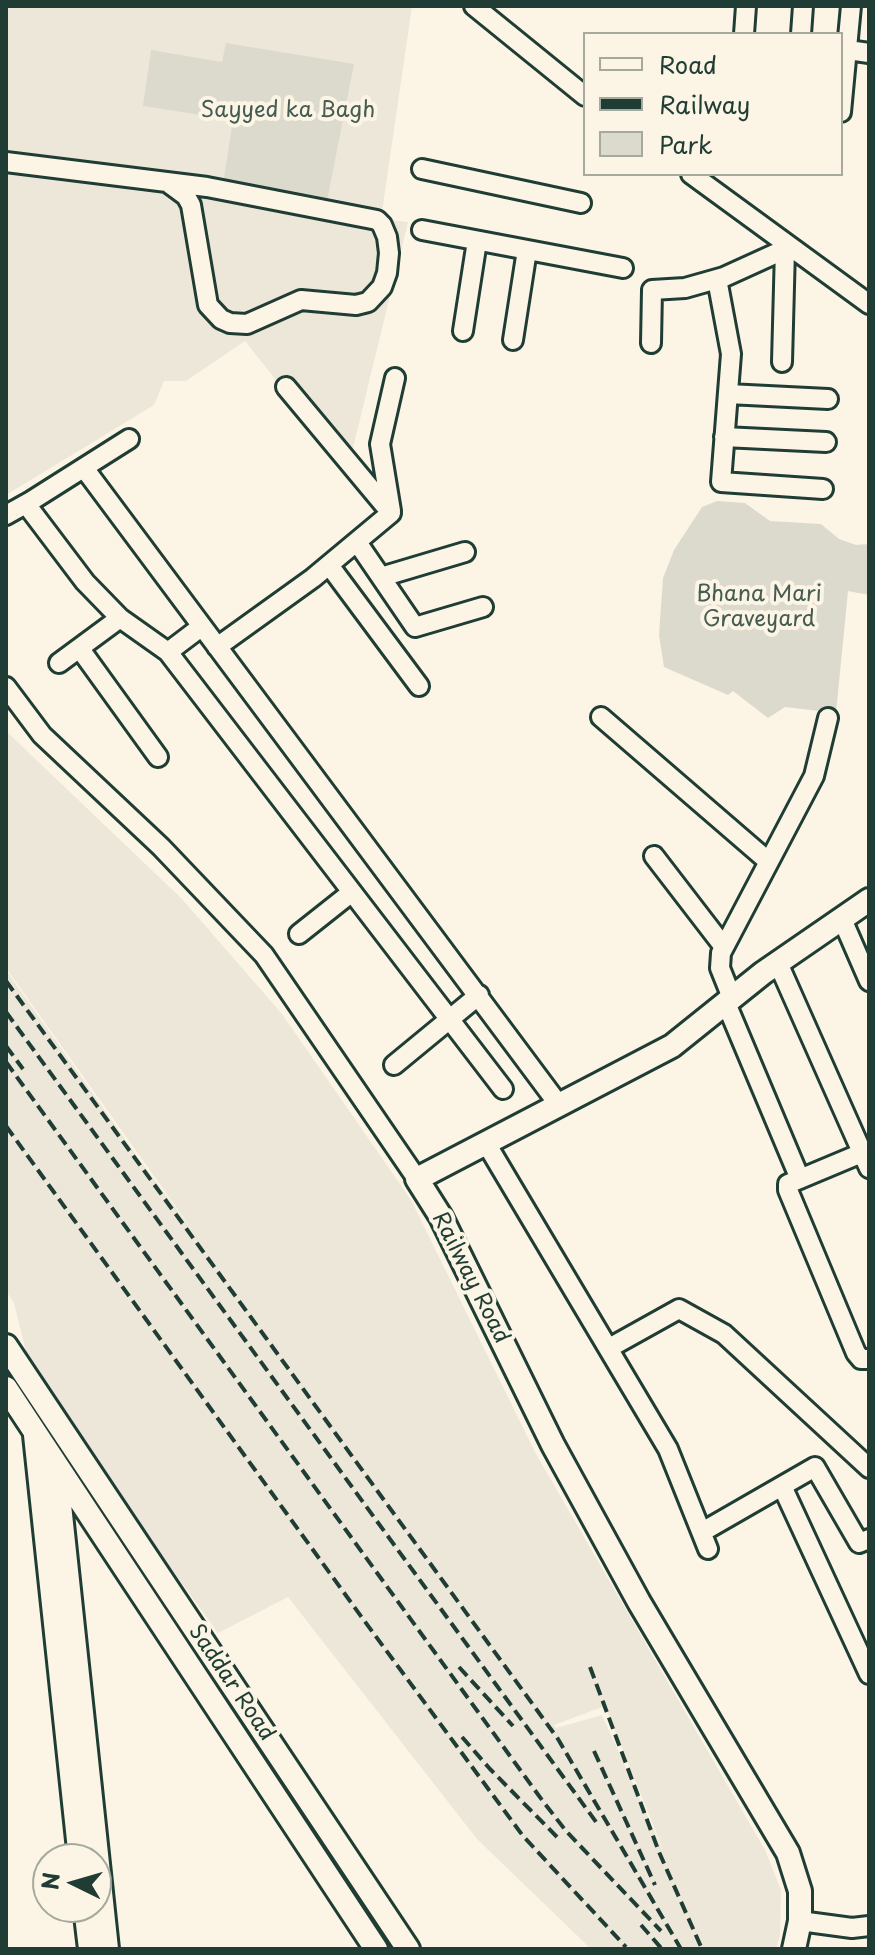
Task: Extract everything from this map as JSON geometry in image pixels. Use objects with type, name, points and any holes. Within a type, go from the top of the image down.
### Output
[{"type":"main road","points":[[417,1179],[672,1046],[778,963],[869,900]]},
{"type":"main road","name":"Railway Road","points":[[417,1179],[441,1217],[553,1445],[632,1589],[788,1853],[800,1891],[800,1921],[794,1949]]},
{"type":"main road","name":"Saddar Road","points":[[6,1346],[44,1425],[55,1461],[58,1577],[107,1949]]},
{"type":"main road","name":"Saddar Road","points":[[6,1388],[44,1425],[408,1949]]},
{"type":"main road","name":"Saddar Road","points":[[44,1425],[79,1843]]},
{"type":"main road","name":"Saddar Road","points":[[55,1461],[376,1949]]},
{"type":"main road","points":[[87,1923],[90,1949]]},
{"type":"street","points":[[474,6],[583,94]]},
{"type":"street","points":[[744,32],[746,6]]},
{"type":"street","points":[[801,32],[803,6]]},
{"type":"street","points":[[843,71],[851,6]]},
{"type":"street","points":[[844,50],[869,53]]},
{"type":"street","points":[[6,162],[167,182],[207,187],[377,220],[387,237],[389,253],[382,287],[368,302],[356,305],[301,300],[247,324],[221,319],[208,305],[191,205],[186,196],[167,182]]},
{"type":"street","points":[[422,169],[581,203]]},
{"type":"street","points":[[694,176],[788,248],[869,304]]},
{"type":"street","points":[[422,230],[623,268]]},
{"type":"street","points":[[463,331],[477,241]]},
{"type":"street","points":[[651,343],[652,290],[685,288],[717,279],[788,248]]},
{"type":"street","points":[[782,362],[788,248]]},
{"type":"street","points":[[513,340],[527,250]]},
{"type":"street","points":[[717,279],[731,354],[721,482],[823,489]]},
{"type":"street","points":[[391,513],[380,444],[395,378]]},
{"type":"street","points":[[286,387],[391,513]]},
{"type":"street","points":[[728,394],[828,399]]},
{"type":"street","points":[[724,437],[826,442]]},
{"type":"street","points":[[6,515],[129,439]]},
{"type":"street","points":[[84,468],[559,1105]]},
{"type":"street","points":[[26,504],[85,582],[120,618],[168,652],[503,1089]]},
{"type":"street","points":[[217,647],[329,565],[391,513]]},
{"type":"street","points":[[357,542],[415,627],[483,607]]},
{"type":"street","points":[[381,577],[465,552]]},
{"type":"street","points":[[329,565],[419,686]]},
{"type":"street","points":[[59,663],[120,618]]},
{"type":"street","points":[[168,652],[201,627]]},
{"type":"street","points":[[80,649],[158,757]]},
{"type":"street","name":"Railway Road","points":[[6,687],[42,735],[161,847],[264,955],[417,1179]]},
{"type":"street","points":[[601,717],[769,862]]},
{"type":"street","points":[[800,1179],[729,1000],[720,968],[724,947],[814,776],[828,718]]},
{"type":"street","points":[[654,856],[724,947]]},
{"type":"street","points":[[299,934],[352,892]]},
{"type":"street","points":[[842,919],[869,981]]},
{"type":"street","points":[[778,963],[867,1157],[788,1184],[788,1190],[856,1353],[861,1359],[869,1360]]},
{"type":"street","points":[[394,1065],[479,995]]},
{"type":"street","points":[[486,1143],[668,1449],[705,1540],[782,1486],[815,1467],[859,1543],[869,1539]]},
{"type":"street","points":[[609,1348],[679,1309],[724,1334],[869,1468]]},
{"type":"street","points":[[782,1486],[869,1674]]},
{"type":"street","points":[[800,1921],[852,1928],[869,1926]]},
{"type":"shaded area","points":[[6,6],[412,6],[381,219],[408,222],[350,460],[283,389],[245,341],[186,381],[164,381],[154,405],[6,495]]},
{"type":"shaded area","points":[[6,731],[182,899],[282,1014],[411,1200],[536,1454],[765,1850],[781,1890],[780,1936],[776,1949],[591,1949],[477,1839],[288,1597],[218,1633],[32,1376],[14,1303],[6,1291],[6,970],[196,1235],[6,968]],"holes":[[[605,1706],[663,1850],[602,1715],[556,1728],[554,1725]]]},
{"type":"green space","name":"Sayyed ka Bagh","points":[[226,43],[354,64],[326,206],[232,188],[224,178],[233,120],[143,106],[151,50],[222,62]]},
{"type":"green space","name":"Bhana Mari Graveyard","points":[[717,501],[745,503],[770,521],[821,524],[839,539],[856,545],[869,544],[869,595],[848,591],[836,713],[785,707],[768,718],[733,691],[728,695],[664,667],[659,635],[663,578],[674,550],[702,507]]},
{"type":"railway","points":[[6,981],[558,1739],[681,1949]]},
{"type":"railway","points":[[6,1012],[599,1826]]},
{"type":"railway","points":[[6,1046],[23,1069]]},
{"type":"railway","points":[[6,1062],[542,1800],[566,1831],[661,1931]]},
{"type":"railway","points":[[6,1126],[523,1836],[626,1947]]},
{"type":"railway","points":[[459,1667],[513,1726]]},
{"type":"railway","points":[[590,1667],[659,1852],[702,1949]]},
{"type":"railway","points":[[462,1737],[559,1839]]},
{"type":"railway","points":[[594,1751],[655,1885]]},
{"type":"railway","points":[[641,1925],[662,1949]]}]
